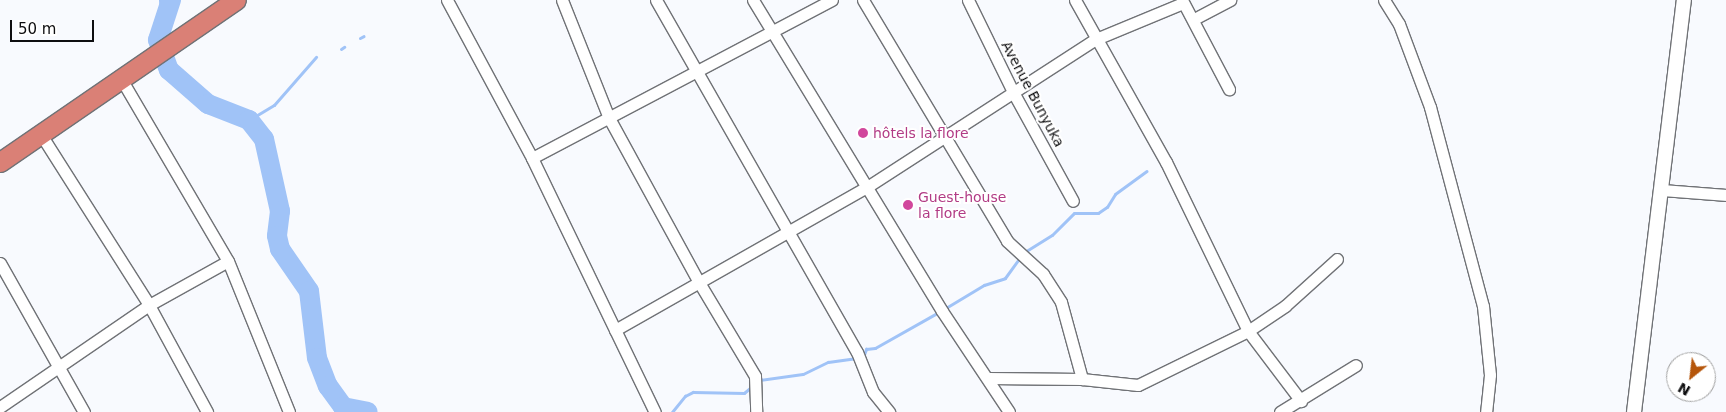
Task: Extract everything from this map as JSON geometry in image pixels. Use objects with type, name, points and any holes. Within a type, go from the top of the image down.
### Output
[{"type":"highway","points":[[0,162],[120,77],[170,46],[236,0]]},
{"type":"street","points":[[448,0],[532,158],[655,412]]},
{"type":"street","points":[[562,0],[609,118],[700,284],[755,376],[758,388],[756,412]]},
{"type":"street","points":[[656,0],[695,72],[790,232],[858,357],[873,392],[889,412]]},
{"type":"street","points":[[753,0],[942,311],[1010,412]]},
{"type":"street","points":[[532,158],[832,0]]},
{"type":"street","points":[[863,0],[1007,241],[1043,274],[1061,302],[1082,379]]},
{"type":"street","name":"Avenue Bunyuka","points":[[968,0],[1013,92],[1073,201]]},
{"type":"street","points":[[1075,0],[1166,162],[1248,330],[1301,401]]},
{"type":"street","points":[[1194,19],[1230,0]]},
{"type":"street","points":[[1384,0],[1399,24],[1430,107],[1483,306],[1490,375],[1486,412]]},
{"type":"street","points":[[1634,412],[1684,0]]},
{"type":"street","points":[[615,330],[700,284],[867,187],[1096,39],[1182,1],[1194,19],[1229,89]]},
{"type":"street","points":[[120,77],[228,262],[289,412]]},
{"type":"street","points":[[40,133],[149,305],[207,412]]},
{"type":"street","points":[[1662,190],[1726,195]]},
{"type":"street","points":[[988,378],[1082,379],[1138,385],[1248,330],[1285,306],[1337,260]]},
{"type":"street","points":[[0,407],[149,305],[228,262]]},
{"type":"street","points":[[0,263],[84,412]]},
{"type":"street","points":[[1280,412],[1301,401],[1356,365]]},
{"type":"waterway","points":[[160,0],[162,23]]},
{"type":"waterway","points":[[171,0],[158,40],[169,70],[208,104],[249,120],[264,139],[280,211],[277,236],[280,249],[309,291],[317,358],[328,386],[343,407],[368,412]]},
{"type":"waterway","points":[[360,38],[364,36]]},
{"type":"waterway","points":[[249,120],[274,105],[316,57]]},
{"type":"waterway","points":[[944,309],[984,285],[1005,278],[1023,253],[1052,235],[1074,213],[1098,213],[1107,207],[1115,194],[1147,171]]},
{"type":"waterway","points":[[863,357],[866,349],[875,348],[939,312]]},
{"type":"waterway","points":[[759,380],[803,374],[828,362],[857,358]]},
{"type":"waterway","points":[[672,412],[685,396],[693,392],[744,393],[752,386]]},
{"type":"place","name":"hôtels la flore","points":[[863,133]]},
{"type":"place","name":"Guest-house la flore","points":[[908,205]]}]
